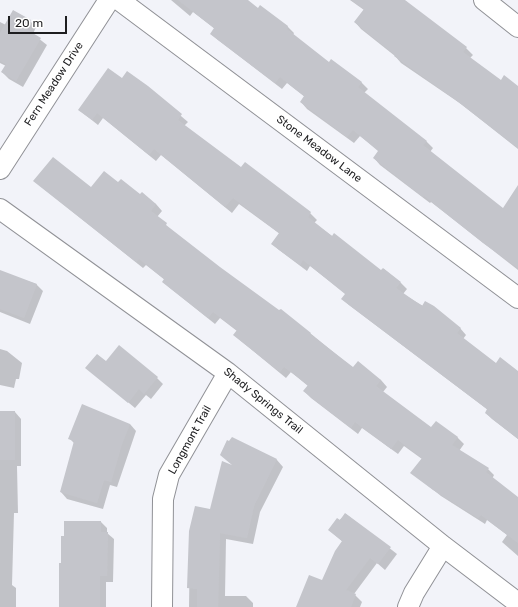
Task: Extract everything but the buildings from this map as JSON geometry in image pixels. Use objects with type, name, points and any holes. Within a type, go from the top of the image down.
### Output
[{"type":"street","name":"Fern Meadow Drive","points":[[0,169],[109,0]]},
{"type":"street","name":"Stone Meadow Lane","points":[[119,0],[518,298]]},
{"type":"street","points":[[484,0],[518,27]]},
{"type":"street","name":"Shady Springs Trail","points":[[0,208],[228,373],[443,546],[518,603]]},
{"type":"street","name":"Longmont Trail","points":[[162,607],[163,499],[169,475],[228,373]]},
{"type":"street","points":[[408,607],[414,593],[443,546]]}]
